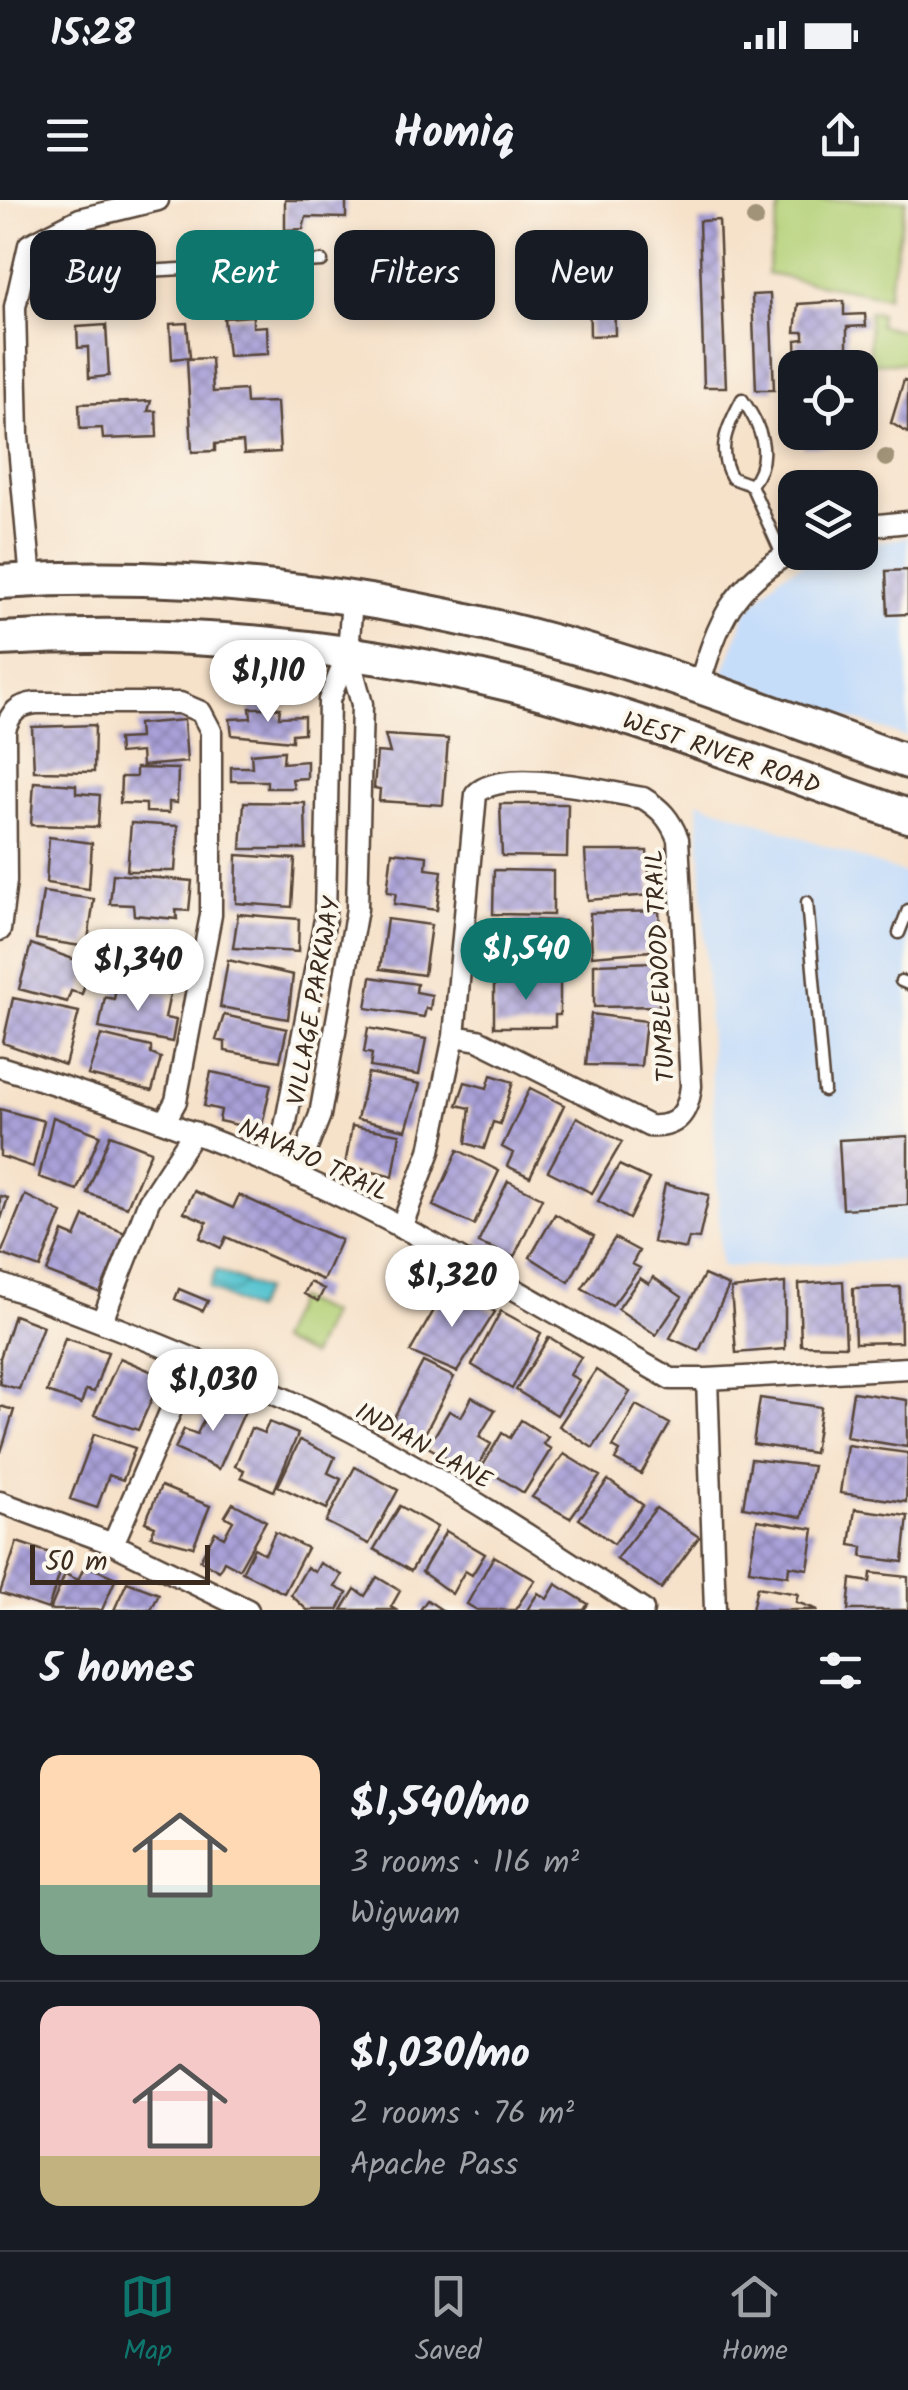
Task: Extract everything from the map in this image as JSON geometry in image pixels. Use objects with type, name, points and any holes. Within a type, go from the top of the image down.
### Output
[{"type":"main road","name":"WEST RIVER ROAD","points":[[16,581],[199,581],[352,599],[513,631],[698,688],[908,762]]},
{"type":"main road","name":"WEST RIVER ROAD","points":[[0,639],[181,635],[348,653],[467,675],[574,703],[908,816]]},
{"type":"street","points":[[16,581],[15,308],[29,244],[80,219],[158,200]]},
{"type":"street","points":[[878,525],[908,522]]},
{"type":"street","points":[[698,688],[717,624],[755,574],[778,560]]},
{"type":"street","name":"VILLAGE PARKWAY","points":[[268,1163],[285,1127],[326,920],[329,700],[348,653],[352,599]]},
{"type":"street","name":"VILLAGE PARKWAY","points":[[296,1176],[320,1115],[358,909],[362,704],[348,653]]},
{"type":"street","points":[[0,930],[6,881],[5,730],[16,710],[36,703],[195,706],[207,719],[211,731],[211,916],[176,1101],[166,1121]]},
{"type":"street","name":"TUMBLEWOOD TRAIL","points":[[515,780],[643,798],[671,821],[678,839],[691,1086],[682,1116],[672,1124],[649,1126],[478,1040],[454,1036],[476,794],[492,782],[515,780]]},
{"type":"street","points":[[400,1228],[430,1152],[454,1036]]},
{"type":"street","name":"NAVAJO TRAIL","points":[[0,1067],[166,1121],[296,1176],[400,1228],[670,1379],[908,1368]]},
{"type":"street","points":[[102,1321],[149,1201],[194,1132]]},
{"type":"street","name":"INDIAN LANE","points":[[0,1284],[194,1359],[348,1430],[440,1480],[642,1610]]},
{"type":"street","points":[[113,1544],[194,1359]]},
{"type":"street","points":[[707,1379],[714,1610]]},
{"type":"street","points":[[0,1502],[113,1544],[248,1610]]},
{"type":"lane","points":[[22,278],[322,261]]},
{"type":"lane","points":[[751,485],[761,473],[764,453],[760,423],[742,399],[726,433],[723,454],[732,478],[751,485],[778,533]]},
{"type":"lane","points":[[807,902],[824,1091]]},
{"type":"lane","points":[[899,933],[908,910]]},
{"type":"shaded area","points":[[908,537],[908,738],[723,674],[746,612],[779,576],[791,570],[878,570],[878,542]]},
{"type":"shaded area","points":[[698,801],[908,875],[908,1260],[721,1267]]},
{"type":"green space","points":[[781,200],[906,200],[887,297],[767,274]]},
{"type":"green space","points":[[869,311],[880,314],[879,325],[908,332],[908,363],[878,363],[878,350],[870,350]]},
{"type":"green space","points":[[296,1299],[330,1314],[311,1356],[278,1341]]},
{"type":"water","points":[[216,1270],[264,1290],[253,1311],[209,1288]]},
{"type":"building","points":[[285,200],[346,200],[346,218],[306,217],[303,229],[285,230]]},
{"type":"building","points":[[719,220],[726,387],[704,387],[699,221]]},
{"type":"building","points":[[770,294],[774,390],[756,390],[752,295]]},
{"type":"building","points":[[844,301],[844,315],[865,314],[866,326],[847,327],[847,350],[796,350],[796,340],[804,339],[804,332],[795,332],[798,304]]},
{"type":"building","points":[[224,320],[253,320],[253,327],[267,326],[268,354],[228,356]]},
{"type":"building","points":[[590,320],[615,320],[615,335],[590,336]]},
{"type":"building","points":[[187,323],[190,357],[172,359],[170,324]]},
{"type":"building","points":[[106,325],[109,376],[89,378],[88,347],[78,348],[77,327]]},
{"type":"building","points":[[211,358],[213,392],[245,390],[246,403],[277,402],[280,452],[244,454],[243,442],[215,444],[215,451],[192,452],[187,359]]},
{"type":"building","points":[[904,380],[908,381],[908,433],[891,423]]},
{"type":"building","points":[[151,401],[148,411],[156,411],[157,437],[103,439],[102,428],[80,429],[79,404]]},
{"type":"building","points":[[908,570],[908,614],[888,615],[886,571]]},
{"type":"building","points":[[250,708],[280,708],[279,717],[304,716],[304,733],[292,734],[292,741],[232,735],[230,719],[251,718]]},
{"type":"building","points":[[184,720],[187,762],[142,766],[141,752],[119,754],[118,739],[139,738],[138,724]]},
{"type":"building","points":[[95,725],[94,772],[34,771],[32,727]]},
{"type":"building","points":[[385,735],[448,739],[443,805],[379,801],[380,789],[374,788],[377,752],[390,753]]},
{"type":"building","points":[[284,751],[283,763],[307,761],[307,778],[292,779],[294,788],[267,788],[267,781],[231,781],[231,767],[252,767],[251,754]]},
{"type":"building","points":[[136,768],[178,769],[177,803],[169,802],[169,813],[146,812],[146,804],[120,803],[121,777],[136,777]]},
{"type":"building","points":[[34,782],[76,785],[76,793],[100,795],[98,827],[31,825]]},
{"type":"building","points":[[244,802],[305,803],[306,849],[241,849]]},
{"type":"building","points":[[500,804],[568,804],[567,857],[502,856]]},
{"type":"building","points":[[131,823],[178,826],[175,871],[127,871]]},
{"type":"building","points":[[49,837],[92,843],[89,889],[46,883]]},
{"type":"building","points":[[585,851],[647,851],[651,895],[588,900]]},
{"type":"building","points":[[392,852],[427,856],[426,869],[442,871],[437,910],[394,904],[396,893],[387,892]]},
{"type":"building","points":[[237,855],[295,859],[292,907],[236,903]]},
{"type":"building","points":[[494,870],[553,871],[553,915],[493,914]]},
{"type":"building","points":[[113,874],[192,881],[189,911],[176,910],[177,919],[134,915],[133,905],[110,904]]},
{"type":"building","points":[[43,892],[94,899],[87,947],[36,939]]},
{"type":"building","points":[[659,911],[661,944],[650,945],[651,951],[592,956],[590,913]]},
{"type":"building","points":[[238,914],[299,919],[298,952],[233,948]]},
{"type":"building","points":[[387,919],[431,925],[424,975],[380,969]]},
{"type":"building","points":[[512,920],[565,921],[564,969],[500,968],[501,932],[511,932]]},
{"type":"building","points":[[120,931],[166,940],[159,979],[112,970]]},
{"type":"building","points":[[31,944],[90,965],[82,994],[71,991],[67,1002],[19,989]]},
{"type":"building","points":[[228,960],[293,975],[288,1019],[220,1007]]},
{"type":"building","points":[[657,962],[659,1006],[594,1007],[594,964]]},
{"type":"building","points":[[371,977],[417,984],[416,992],[432,995],[430,1010],[426,1008],[424,1017],[366,1008]]},
{"type":"building","points":[[508,977],[542,977],[544,983],[560,982],[560,1015],[555,1015],[555,1027],[494,1027],[494,983],[508,983]]},
{"type":"building","points":[[117,984],[170,994],[165,1018],[176,1020],[172,1042],[99,1028],[105,997],[114,999]]},
{"type":"building","points":[[13,998],[79,1012],[65,1065],[3,1043]]},
{"type":"building","points":[[591,1014],[646,1021],[641,1066],[586,1065]]},
{"type":"building","points":[[224,1015],[287,1029],[280,1061],[225,1051],[225,1042],[216,1040]]},
{"type":"building","points":[[368,1028],[426,1039],[419,1075],[370,1067],[372,1054],[364,1052]]},
{"type":"building","points":[[101,1035],[151,1047],[151,1054],[161,1058],[152,1091],[88,1075]]},
{"type":"building","points":[[211,1072],[271,1084],[261,1130],[219,1121],[221,1110],[204,1106]]},
{"type":"building","points":[[368,1073],[420,1084],[406,1130],[357,1119]]},
{"type":"building","points":[[491,1075],[513,1082],[500,1124],[493,1122],[484,1149],[466,1143],[470,1108],[457,1105],[465,1082],[487,1088]]},
{"type":"building","points":[[530,1088],[564,1105],[530,1177],[507,1166],[513,1153],[502,1147]]},
{"type":"building","points":[[0,1109],[44,1121],[33,1167],[0,1156]]},
{"type":"building","points":[[53,1117],[100,1135],[77,1190],[39,1177]]},
{"type":"building","points":[[577,1117],[622,1142],[592,1193],[548,1171]]},
{"type":"building","points":[[352,1126],[400,1134],[393,1177],[345,1165]]},
{"type":"building","points":[[110,1135],[151,1151],[127,1207],[87,1193]]},
{"type":"building","points":[[908,1136],[908,1205],[843,1209],[839,1140]]},
{"type":"building","points":[[458,1150],[499,1171],[474,1225],[433,1206]]},
{"type":"building","points":[[619,1165],[649,1179],[629,1219],[598,1201]]},
{"type":"building","points":[[508,1181],[542,1198],[514,1257],[478,1243]]},
{"type":"building","points":[[665,1184],[709,1195],[699,1239],[689,1238],[686,1249],[653,1242]]},
{"type":"building","points":[[194,1191],[233,1208],[239,1195],[341,1240],[323,1280],[226,1237],[221,1248],[200,1238],[207,1222],[184,1212]]},
{"type":"building","points":[[25,1195],[62,1213],[40,1268],[1,1254]]},
{"type":"building","points":[[0,1196],[8,1198],[1,1219],[0,1219]]},
{"type":"building","points":[[555,1214],[594,1236],[569,1282],[530,1257]]},
{"type":"building","points":[[84,1216],[125,1233],[100,1293],[47,1272],[63,1232],[75,1237]]},
{"type":"building","points":[[615,1238],[639,1251],[632,1264],[640,1268],[612,1306],[582,1288]]},
{"type":"building","points":[[704,1275],[729,1286],[699,1351],[670,1338]]},
{"type":"building","points":[[653,1277],[682,1297],[656,1335],[618,1309],[640,1278],[649,1284]]},
{"type":"building","points":[[843,1281],[846,1346],[801,1345],[799,1284]]},
{"type":"building","points":[[310,1282],[324,1289],[318,1301],[304,1294]]},
{"type":"building","points":[[785,1283],[785,1349],[736,1353],[731,1289]]},
{"type":"building","points":[[448,1286],[495,1312],[457,1372],[410,1352]]},
{"type":"building","points":[[900,1287],[901,1342],[855,1343],[853,1288]]},
{"type":"building","points":[[179,1289],[208,1301],[203,1311],[175,1299]]},
{"type":"building","points":[[501,1311],[541,1333],[512,1389],[472,1365]]},
{"type":"building","points":[[14,1315],[43,1326],[19,1389],[0,1384],[0,1358]]},
{"type":"building","points":[[549,1337],[581,1357],[570,1375],[579,1380],[557,1415],[516,1390]]},
{"type":"building","points":[[65,1338],[108,1352],[94,1392],[86,1390],[81,1404],[47,1392]]},
{"type":"building","points":[[120,1358],[162,1376],[138,1430],[94,1415]]},
{"type":"building","points":[[423,1362],[454,1377],[421,1441],[390,1425]]},
{"type":"building","points":[[596,1370],[630,1392],[593,1448],[559,1426]]},
{"type":"building","points":[[853,1392],[907,1400],[907,1447],[846,1437]]},
{"type":"building","points":[[472,1397],[495,1410],[479,1437],[491,1444],[474,1473],[428,1447],[449,1411],[461,1417]]},
{"type":"building","points":[[214,1398],[245,1411],[219,1469],[175,1449],[184,1429],[197,1434]]},
{"type":"building","points":[[760,1398],[821,1407],[814,1453],[753,1444]]},
{"type":"building","points":[[636,1405],[670,1424],[641,1474],[615,1460],[620,1451],[613,1447]]},
{"type":"building","points":[[0,1406],[14,1410],[1,1452],[0,1452]]},
{"type":"building","points":[[521,1420],[548,1437],[543,1444],[551,1449],[524,1493],[482,1467],[502,1433],[510,1438]]},
{"type":"building","points":[[269,1422],[298,1434],[274,1491],[241,1477],[244,1470],[235,1466],[251,1428],[264,1433]]},
{"type":"building","points":[[94,1434],[135,1448],[123,1480],[109,1475],[97,1508],[70,1499]]},
{"type":"building","points":[[300,1440],[335,1457],[328,1473],[341,1479],[327,1509],[278,1486]]},
{"type":"building","points":[[847,1445],[908,1453],[906,1502],[840,1493]]},
{"type":"building","points":[[564,1454],[600,1476],[570,1518],[532,1497]]},
{"type":"building","points":[[751,1459],[813,1466],[802,1517],[743,1507]]},
{"type":"building","points":[[355,1467],[398,1490],[369,1544],[326,1522]]},
{"type":"building","points":[[608,1480],[643,1505],[614,1544],[579,1519]]},
{"type":"building","points":[[161,1486],[210,1506],[193,1547],[151,1536],[155,1526],[145,1522]]},
{"type":"building","points":[[233,1503],[266,1521],[239,1569],[224,1561],[219,1571],[200,1560],[215,1532],[224,1537],[233,1521],[225,1516]]},
{"type":"building","points":[[400,1506],[437,1527],[411,1571],[374,1549]]},
{"type":"building","points":[[656,1508],[699,1537],[661,1589],[616,1559]]},
{"type":"building","points":[[855,1509],[908,1516],[903,1562],[862,1557],[863,1547],[850,1545]]},
{"type":"building","points":[[757,1520],[814,1529],[808,1569],[789,1566],[788,1576],[749,1570]]},
{"type":"building","points":[[446,1531],[485,1554],[472,1575],[465,1571],[452,1594],[422,1572]]},
{"type":"building","points":[[275,1532],[307,1548],[284,1593],[242,1572],[254,1548],[265,1554]]},
{"type":"building","points":[[17,1542],[65,1558],[48,1609],[0,1593]]},
{"type":"building","points":[[494,1556],[535,1580],[515,1610],[477,1610],[467,1604]]},
{"type":"building","points":[[320,1563],[342,1575],[335,1587],[347,1593],[338,1610],[307,1610],[291,1595],[307,1567],[315,1572]]},
{"type":"building","points":[[85,1565],[116,1578],[102,1610],[50,1610],[65,1574],[78,1580]]},
{"type":"building","points":[[871,1573],[908,1577],[908,1610],[848,1610],[851,1579],[870,1582]]},
{"type":"building","points":[[377,1577],[400,1591],[391,1607],[396,1610],[342,1610],[355,1589],[365,1596]]},
{"type":"building","points":[[127,1582],[159,1594],[151,1610],[114,1610]]},
{"type":"building","points":[[556,1584],[588,1604],[584,1610],[527,1610],[538,1593],[547,1599]]},
{"type":"building","points":[[757,1587],[798,1594],[796,1602],[818,1610],[752,1610]]},
{"type":"building","points":[[427,1600],[442,1610],[420,1610]]}]
